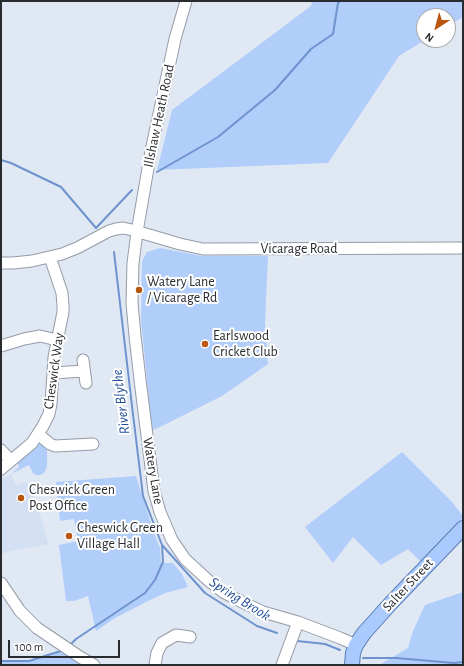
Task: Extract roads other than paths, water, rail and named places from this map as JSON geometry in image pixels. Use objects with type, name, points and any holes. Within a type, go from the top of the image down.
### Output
[{"type":"main road","name":"Salter Street","points":[[356,645],[364,633],[391,603],[463,528]]},
{"type":"main road","points":[[352,665],[353,653],[356,645]]},
{"type":"street","name":"Illshaw Heath Road","points":[[138,232],[151,151],[175,39],[186,1]]},
{"type":"street","name":"Vicarage Road","points":[[1,263],[32,261],[62,254],[77,248],[108,231],[123,228],[203,249],[463,248]]},
{"type":"street","name":"Watery Lane","points":[[138,232],[133,263],[132,303],[140,388],[154,491],[160,512],[172,540],[185,560],[208,581],[223,592],[263,612],[298,622],[356,645]]},
{"type":"street","name":"Cheswick Way","points":[[1,469],[28,446],[38,434],[49,414],[54,357],[63,312],[62,293],[50,257]]},
{"type":"street","points":[[1,346],[40,336],[57,340]]},
{"type":"street","points":[[53,373],[84,366],[86,382]]},
{"type":"street","points":[[38,434],[50,444],[55,446],[93,444]]},
{"type":"street","points":[[1,450],[10,460]]},
{"type":"street","points":[[1,583],[20,611],[37,628],[94,665]]},
{"type":"street","points":[[282,665],[298,622]]},
{"type":"street","points":[[155,665],[157,653],[162,643],[176,635],[190,637]]},
{"type":"waterway","points":[[157,172],[218,137],[275,90],[311,49],[333,34],[338,3],[340,1]]},
{"type":"waterway","name":"River Blythe","points":[[1,160],[11,163],[61,187],[96,228],[132,190]]},
{"type":"waterway","name":"River Blythe","points":[[69,646],[76,639],[145,593],[155,580],[163,562],[162,545],[143,496],[114,252]]},
{"type":"waterway","name":"Spring Brook","points":[[162,545],[205,593],[257,626],[277,633]]},
{"type":"waterway","name":"Spring Brook","points":[[297,641],[325,644],[340,650]]},
{"type":"waterway","points":[[1,661],[29,661],[64,650]]},
{"type":"waterway","name":"Spring Brook","points":[[363,658],[396,658],[454,663],[463,662]]},
{"type":"place","name":"Watery Lane / Vicarage Rd","points":[[139,290]]},
{"type":"place","name":"Earlswood Cricket Club","points":[[205,344]]},
{"type":"place","name":"Cheswick Green Post Office","points":[[21,498]]},
{"type":"place","name":"Cheswick Green Village Hall","points":[[69,536]]}]
